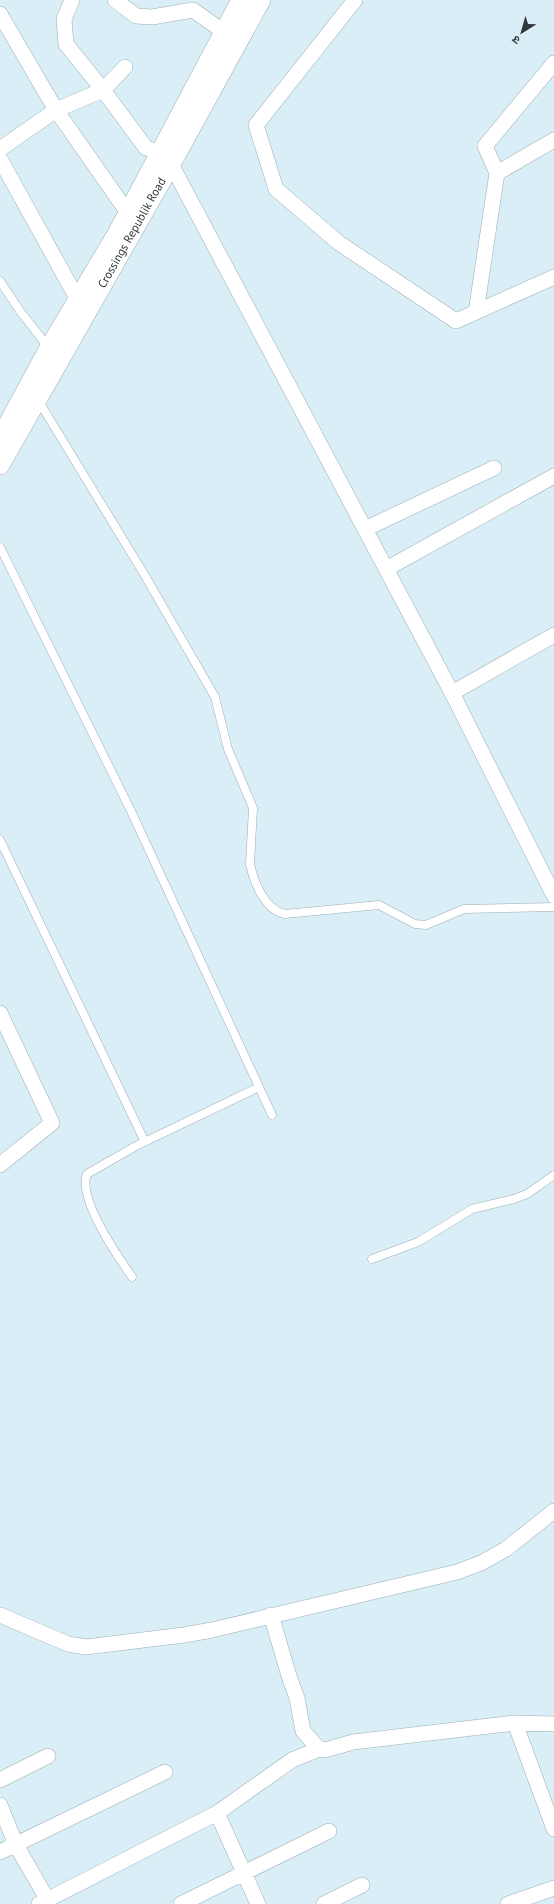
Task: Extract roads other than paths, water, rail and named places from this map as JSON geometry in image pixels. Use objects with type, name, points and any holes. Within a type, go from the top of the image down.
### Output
[{"type":"street","points":[[72,0],[64,19],[66,44],[103,90],[146,148],[166,158],[452,693],[554,896]]},
{"type":"street","points":[[115,0],[136,16],[152,17],[193,10],[224,32]]},
{"type":"street","points":[[0,439],[50,348],[128,214],[166,158],[240,0]]},
{"type":"street","name":"Crossings Republik Road","points":[[0,465],[38,400],[166,158],[261,0]]},
{"type":"street","points":[[355,0],[256,125],[276,189],[339,243],[456,321],[554,277]]},
{"type":"street","points":[[0,14],[56,110],[128,214]]},
{"type":"street","points":[[476,312],[496,173],[485,146],[554,63]]},
{"type":"street","points":[[0,149],[56,110],[103,90],[125,67]]},
{"type":"street","points":[[496,173],[554,140]]},
{"type":"street","points":[[0,159],[78,300]]},
{"type":"street","points":[[365,529],[494,468]]},
{"type":"street","points":[[386,568],[554,476]]},
{"type":"street","points":[[452,693],[554,635]]},
{"type":"street","points":[[0,1012],[52,1123],[0,1165]]},
{"type":"street","points":[[0,1615],[68,1644],[86,1647],[184,1635],[457,1572],[482,1563],[506,1549],[554,1511]]},
{"type":"street","points":[[271,1615],[297,1698],[303,1732],[318,1749]]},
{"type":"street","points":[[515,1723],[550,1807],[554,1829]]},
{"type":"street","points":[[0,1805],[16,1844],[45,1902],[217,1813],[292,1760],[318,1749],[331,1749],[354,1742],[515,1723],[554,1724]]},
{"type":"street","points":[[0,1780],[48,1756]]},
{"type":"street","points":[[0,1852],[165,1772]]},
{"type":"street","points":[[217,1813],[258,1904]]},
{"type":"street","points":[[181,1904],[329,1831]]},
{"type":"street","points":[[324,1904],[362,1885]]},
{"type":"street","points":[[508,1904],[554,1888]]},
{"type":"lane","points":[[0,281],[20,311],[50,348]]},
{"type":"lane","points":[[38,400],[148,580],[215,698],[228,749],[253,808],[250,864],[252,873],[269,906],[277,913],[285,914],[379,905],[414,924],[426,926],[464,909],[554,907]]},
{"type":"lane","points":[[0,547],[131,811],[272,1115]]},
{"type":"lane","points":[[0,840],[145,1142]]},
{"type":"lane","points":[[132,1277],[112,1249],[94,1215],[84,1186],[84,1180],[91,1171],[145,1142],[259,1087]]},
{"type":"lane","points":[[372,1259],[418,1242],[472,1209],[514,1199],[527,1194],[554,1175]]}]
